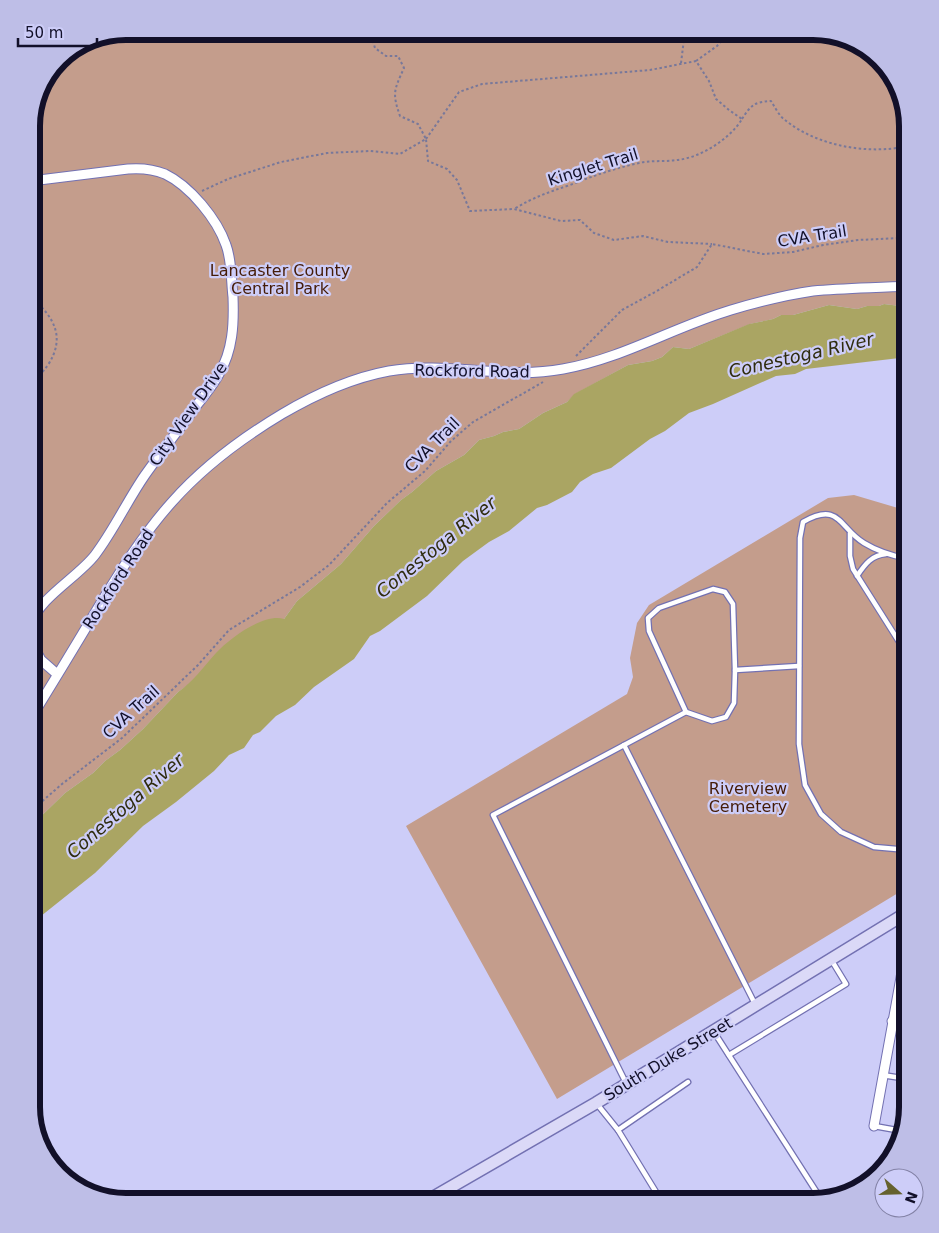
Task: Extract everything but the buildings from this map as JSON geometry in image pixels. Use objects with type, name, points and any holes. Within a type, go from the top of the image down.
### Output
[{"type":"main road","name":"South Duke Street","points":[[441,1193],[596,1103],[899,918]]},
{"type":"street","name":"City View Drive","points":[[40,180],[143,168],[166,174],[193,195],[209,213],[222,234],[230,263],[234,317],[233,337],[226,360],[215,381],[144,476],[101,547],[73,578],[50,597],[40,609]]},
{"type":"street","name":"Rockford Road","points":[[40,703],[134,551],[161,516],[190,484],[217,459],[264,425],[325,391],[346,383],[391,371],[420,368],[523,373],[562,370],[613,356],[729,310],[779,297],[814,291],[899,286]]},
{"type":"street","points":[[40,658],[58,674]]},
{"type":"street","points":[[874,1126],[899,987]]},
{"type":"street","points":[[892,1021],[899,1021]]},
{"type":"lane","points":[[899,557],[864,543],[850,533],[840,520],[829,515],[815,515],[803,522],[800,538],[798,666],[799,744],[805,785],[821,814],[841,832],[874,847],[899,849]]},
{"type":"lane","points":[[850,533],[850,556],[853,569],[899,642]]},
{"type":"lane","points":[[857,576],[870,559],[879,554],[888,554]]},
{"type":"lane","points":[[713,589],[725,592],[733,604],[734,703],[726,717],[712,721],[686,712],[649,632],[648,618],[659,608],[713,589]]},
{"type":"lane","points":[[735,670],[798,666]]},
{"type":"lane","points":[[626,1084],[493,815],[686,712]]},
{"type":"lane","points":[[624,745],[756,1005]]},
{"type":"lane","points":[[729,1056],[846,984],[831,960]]},
{"type":"lane","points":[[713,1031],[817,1193]]},
{"type":"lane","points":[[882,1075],[899,1078]]},
{"type":"lane","points":[[618,1130],[688,1082]]},
{"type":"lane","points":[[596,1103],[618,1130],[656,1192]]},
{"type":"lane","points":[[874,1126],[896,1129]]},
{"type":"path","points":[[373,40],[375,48],[386,56],[398,56],[404,68],[393,98],[400,116],[418,124],[426,139],[428,161],[447,169],[457,180],[470,211],[514,209],[561,221],[580,220],[594,233],[614,240],[643,236],[668,242],[712,244]]},
{"type":"path","points":[[682,63],[684,40]]},
{"type":"path","points":[[193,195],[228,179],[281,162],[327,153],[370,151],[400,154],[426,139],[458,92],[482,84],[650,70],[696,61],[722,40]]},
{"type":"path","points":[[696,61],[716,98],[742,119]]},
{"type":"path","name":"Kinglet Trail","points":[[514,209],[534,197],[601,173],[641,162],[678,160],[691,156],[721,142],[735,130],[750,108],[758,102],[771,102],[784,120],[806,133],[829,143],[859,148],[899,148]]},
{"type":"path","name":"CVA Trail","points":[[40,803],[122,738],[198,665],[229,630],[300,587],[330,565],[387,503],[425,470],[451,441],[472,422],[528,392],[562,370],[622,310],[696,267],[712,244],[763,254],[793,252],[858,240],[899,238]]},
{"type":"path","points":[[40,306],[49,315],[58,335],[52,358],[40,375]]},
{"type":"green space","name":"Lancaster County Central Park","points":[[126,40],[819,40],[841,45],[856,52],[878,69],[885,78],[892,93],[896,104],[899,126],[899,306],[884,304],[857,309],[829,305],[793,315],[781,315],[773,319],[750,324],[689,349],[673,347],[662,357],[652,361],[628,365],[575,394],[567,402],[543,413],[519,429],[479,440],[464,455],[436,471],[401,500],[374,526],[341,564],[297,601],[284,619],[178,692],[120,750],[65,793],[40,817],[40,120],[49,88],[69,61],[78,54],[93,47],[109,42]]},
{"type":"green space","name":"Riverview Cemetery","points":[[854,495],[899,508],[899,892],[557,1099],[406,826],[627,694],[633,677],[630,658],[637,623],[649,605],[828,498]]},
{"type":"water","name":"Conestoga River","points":[[884,304],[899,306],[899,358],[806,369],[795,374],[776,376],[689,413],[611,468],[593,474],[580,482],[572,492],[537,508],[509,531],[489,542],[463,561],[427,596],[380,631],[370,636],[354,659],[314,687],[295,705],[276,716],[260,732],[253,735],[244,748],[229,755],[214,771],[143,826],[95,873],[40,917],[40,817],[65,793],[93,773],[143,729],[216,653],[238,634],[257,623],[276,618],[284,619],[297,601],[341,564],[374,526],[401,500],[436,471],[464,455],[479,440],[519,429],[543,413],[567,402],[574,394],[628,365],[652,361],[662,357],[673,347],[689,349],[749,324],[829,305],[857,309],[867,306]]}]
